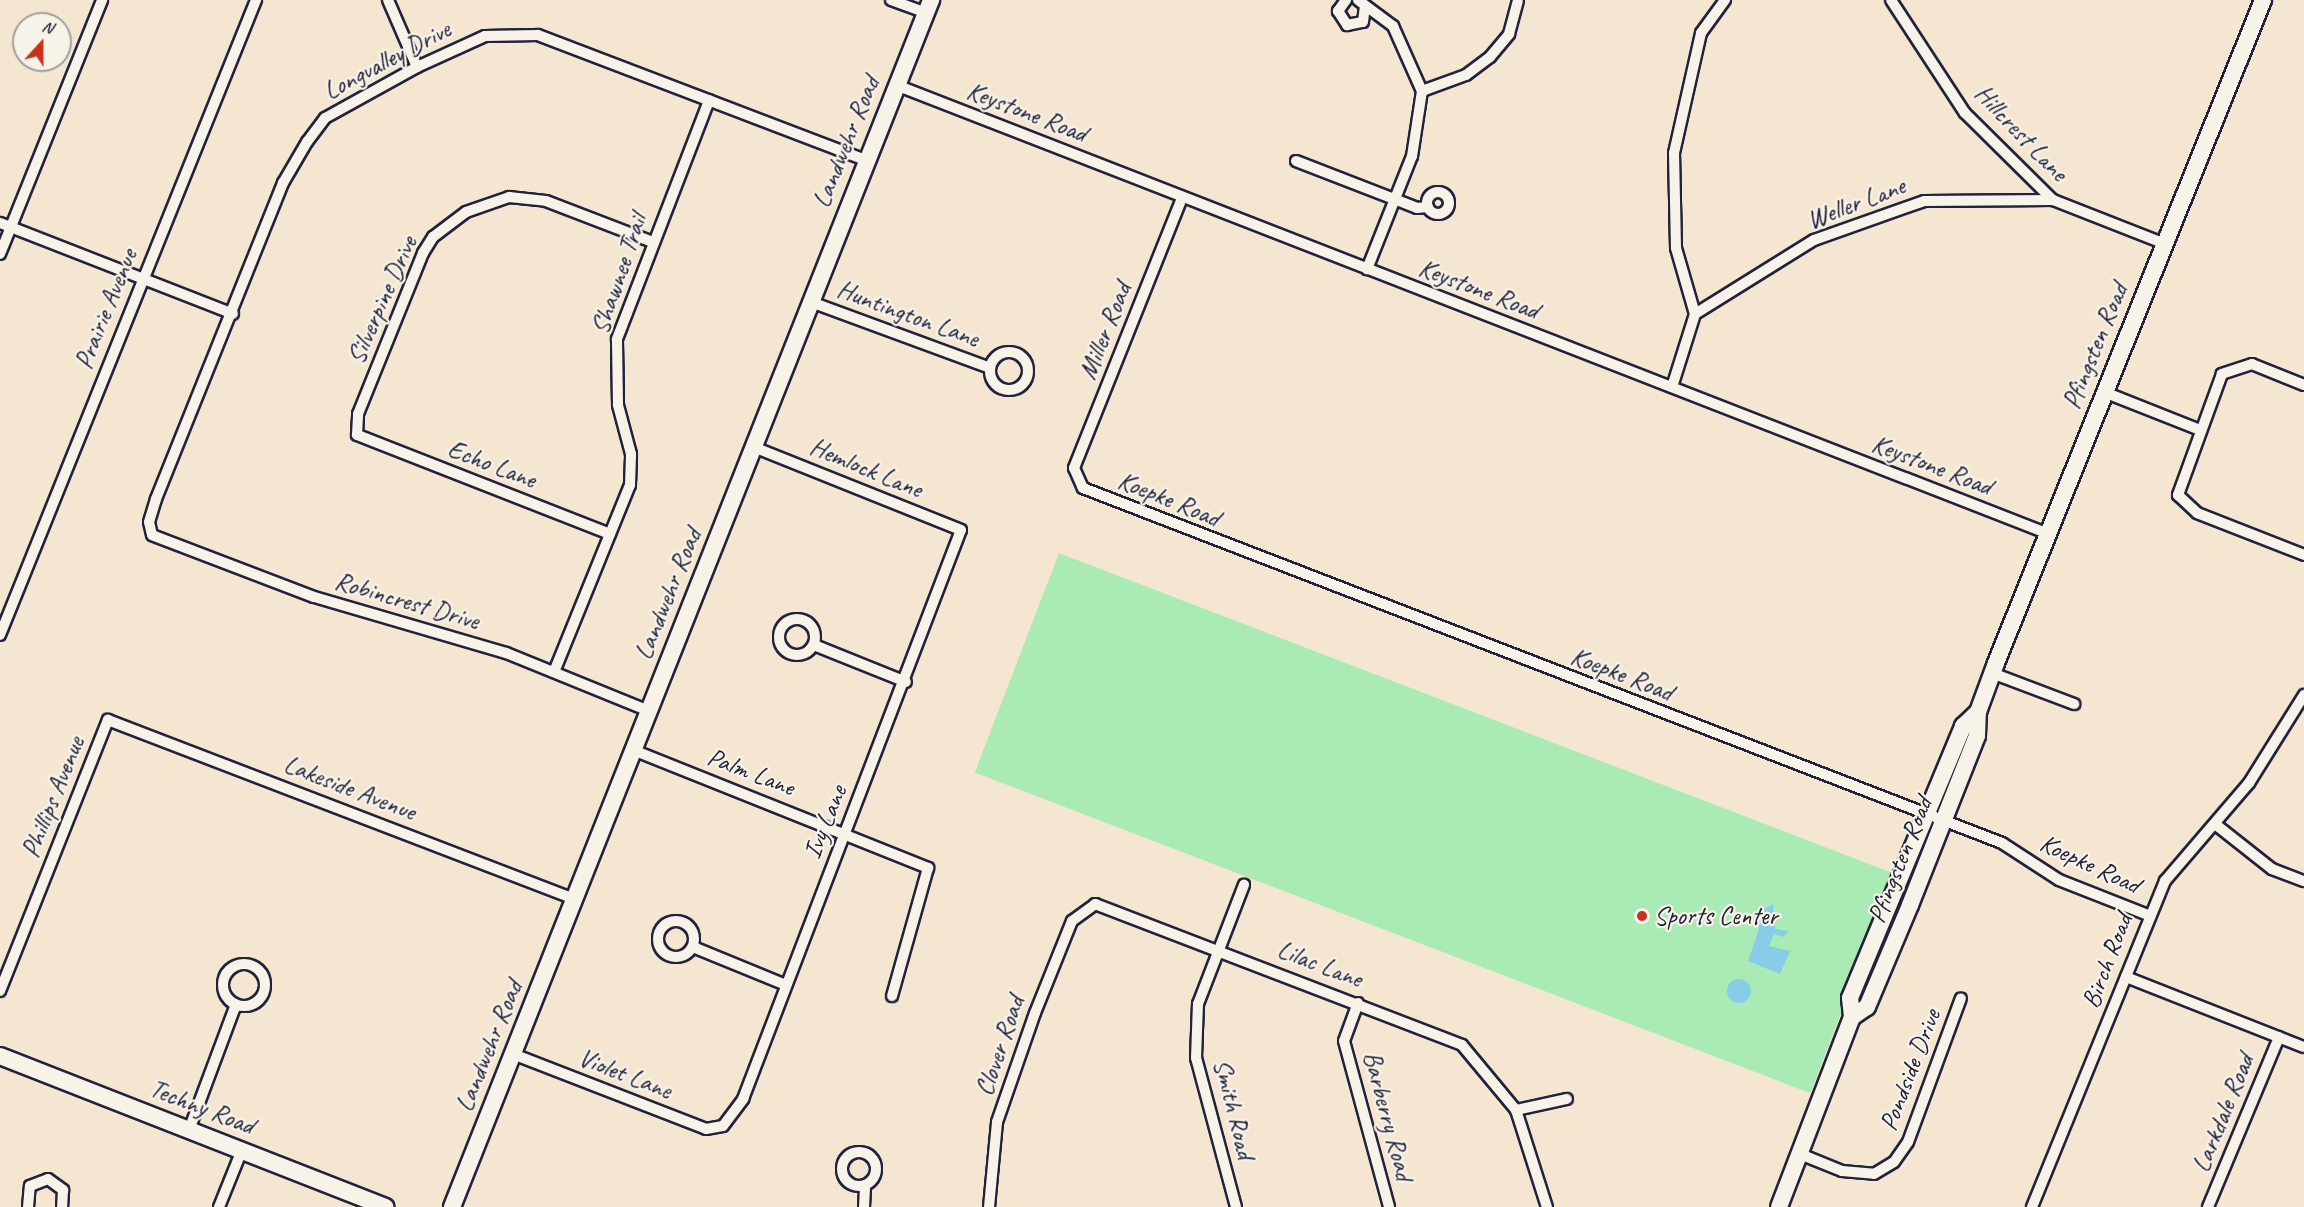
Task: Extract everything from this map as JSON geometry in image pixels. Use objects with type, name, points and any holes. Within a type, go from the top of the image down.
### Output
[{"type":"main road","name":"Pfingsten Road","points":[[1852,1017],[1867,1007],[1910,905],[1977,736],[1978,712],[2046,533],[2263,0]]},
{"type":"main road","name":"Landwehr Road","points":[[452,1207],[929,6]]},
{"type":"main road","name":"Pfingsten Road","points":[[1779,1207],[1852,1017],[1850,998],[1963,726],[1978,712]]},
{"type":"main road","points":[[1892,898],[1910,905]]},
{"type":"main road","name":"Techny Road","points":[[0,1056],[385,1207]]},
{"type":"street","points":[[0,254],[5,225],[102,0]]},
{"type":"street","name":"Prairie Avenue","points":[[0,636],[256,0]]},
{"type":"street","points":[[388,0],[417,67]]},
{"type":"street","points":[[891,0],[929,6]]},
{"type":"street","points":[[1346,0],[1338,11],[1347,25],[1363,22],[1362,3]]},
{"type":"street","points":[[1422,91],[1466,75],[1490,57],[1509,34],[1515,0]]},
{"type":"street","points":[[1672,387],[1695,314],[1676,248],[1674,153],[1701,33],[1725,0]]},
{"type":"street","name":"Hillcrest Lane","points":[[1891,0],[1965,113],[2053,200],[2163,243]]},
{"type":"street","points":[[1362,3],[1393,26],[1404,41],[1422,91],[1412,156],[1367,269]]},
{"type":"street","name":"Longvalley Drive","points":[[152,535],[149,522],[156,499],[233,314],[283,183],[307,142],[325,118],[417,67],[474,40],[521,33],[553,39],[866,160]]},
{"type":"street","name":"Keystone Road","points":[[896,85],[2046,533]]},
{"type":"street","name":"Shawnee Trail","points":[[554,672],[630,485],[630,454],[617,394],[617,339],[652,242],[709,100]]},
{"type":"street","points":[[1296,161],[1394,200],[1428,207]]},
{"type":"street","name":"Silverpine Drive","points":[[357,435],[358,414],[423,253],[433,237],[466,212],[509,197],[546,201],[652,242]]},
{"type":"street","name":"Miller Road","points":[[1077,482],[1074,468],[1182,198]]},
{"type":"street","name":"Weller Lane","points":[[1695,314],[1814,240],[1924,201],[2053,200]]},
{"type":"street","points":[[5,225],[233,314]]},
{"type":"street","name":"Huntington Lane","points":[[811,302],[990,368]]},
{"type":"street","points":[[2304,385],[2252,364],[2222,374],[2178,495],[2197,513],[2304,555]]},
{"type":"street","points":[[2104,392],[2200,430]]},
{"type":"street","name":"Echo Lane","points":[[357,435],[610,534]]},
{"type":"street","name":"Hemlock Lane","points":[[754,447],[961,530]]},
{"type":"street","name":"Koepke Road","points":[[1077,482],[1215,542],[2002,843],[2059,880],[2148,915]]},
{"type":"street","name":"Ivy Lane","points":[[723,1126],[742,1099],[906,682],[961,530]]},
{"type":"street","name":"Robincrest Drive","points":[[152,535],[314,597],[554,672],[649,711]]},
{"type":"street","points":[[814,645],[906,682]]},
{"type":"street","points":[[1992,673],[2074,704]]},
{"type":"street","name":"Birch Road","points":[[2032,1207],[2126,977],[2148,915],[2178,863],[2249,783],[2302,703]]},
{"type":"street","name":"Lakeside Avenue","points":[[108,720],[574,899]]},
{"type":"street","name":"Phillips Avenue","points":[[0,991],[108,720]]},
{"type":"street","name":"Palm Lane","points":[[633,750],[928,868],[892,996]]},
{"type":"street","points":[[2215,824],[2272,869],[2304,881]]},
{"type":"street","name":"Smith Road","points":[[1236,1207],[1196,1058],[1198,1004],[1244,885]]},
{"type":"street","name":"Lilac Lane","points":[[1083,908],[1111,908],[1462,1045],[1516,1110]]},
{"type":"street","name":"Clover Road","points":[[989,1207],[998,1122],[1035,1013],[1072,921],[1083,908]]},
{"type":"street","points":[[693,947],[786,985]]},
{"type":"street","points":[[2126,977],[2304,1047]]},
{"type":"street","name":"Pondside Drive","points":[[1800,1154],[1842,1171],[1874,1174],[1894,1162],[1908,1142],[1961,998]]},
{"type":"street","name":"Barberry Road","points":[[1358,1003],[1344,1041],[1389,1207]]},
{"type":"street","points":[[189,1130],[236,1004]]},
{"type":"street","name":"Larkdale Road","points":[[2208,1207],[2279,1037]]},
{"type":"street","name":"Violet Lane","points":[[513,1054],[706,1129],[723,1126]]},
{"type":"street","points":[[1547,1207],[1516,1110],[1567,1100]]},
{"type":"street","points":[[219,1207],[242,1150]]},
{"type":"street","points":[[28,1207],[30,1186],[48,1179],[63,1190],[62,1207]]},
{"type":"street","points":[[864,1207],[865,1185]]},
{"type":"green space","points":[[1059,553],[1895,874],[1810,1093],[975,772]]},
{"type":"water","points":[[1773,904],[1775,929],[1788,931],[1784,937],[1774,934],[1769,946],[1790,951],[1780,974],[1748,961],[1759,929],[1754,915]]},
{"type":"water","points":[[1739,979],[1744,980],[1750,986],[1750,996],[1744,1002],[1739,1003],[1734,1002],[1728,996],[1727,991],[1728,986],[1734,980]]},
{"type":"place","name":"Sports Center","points":[[1642,916]]}]
